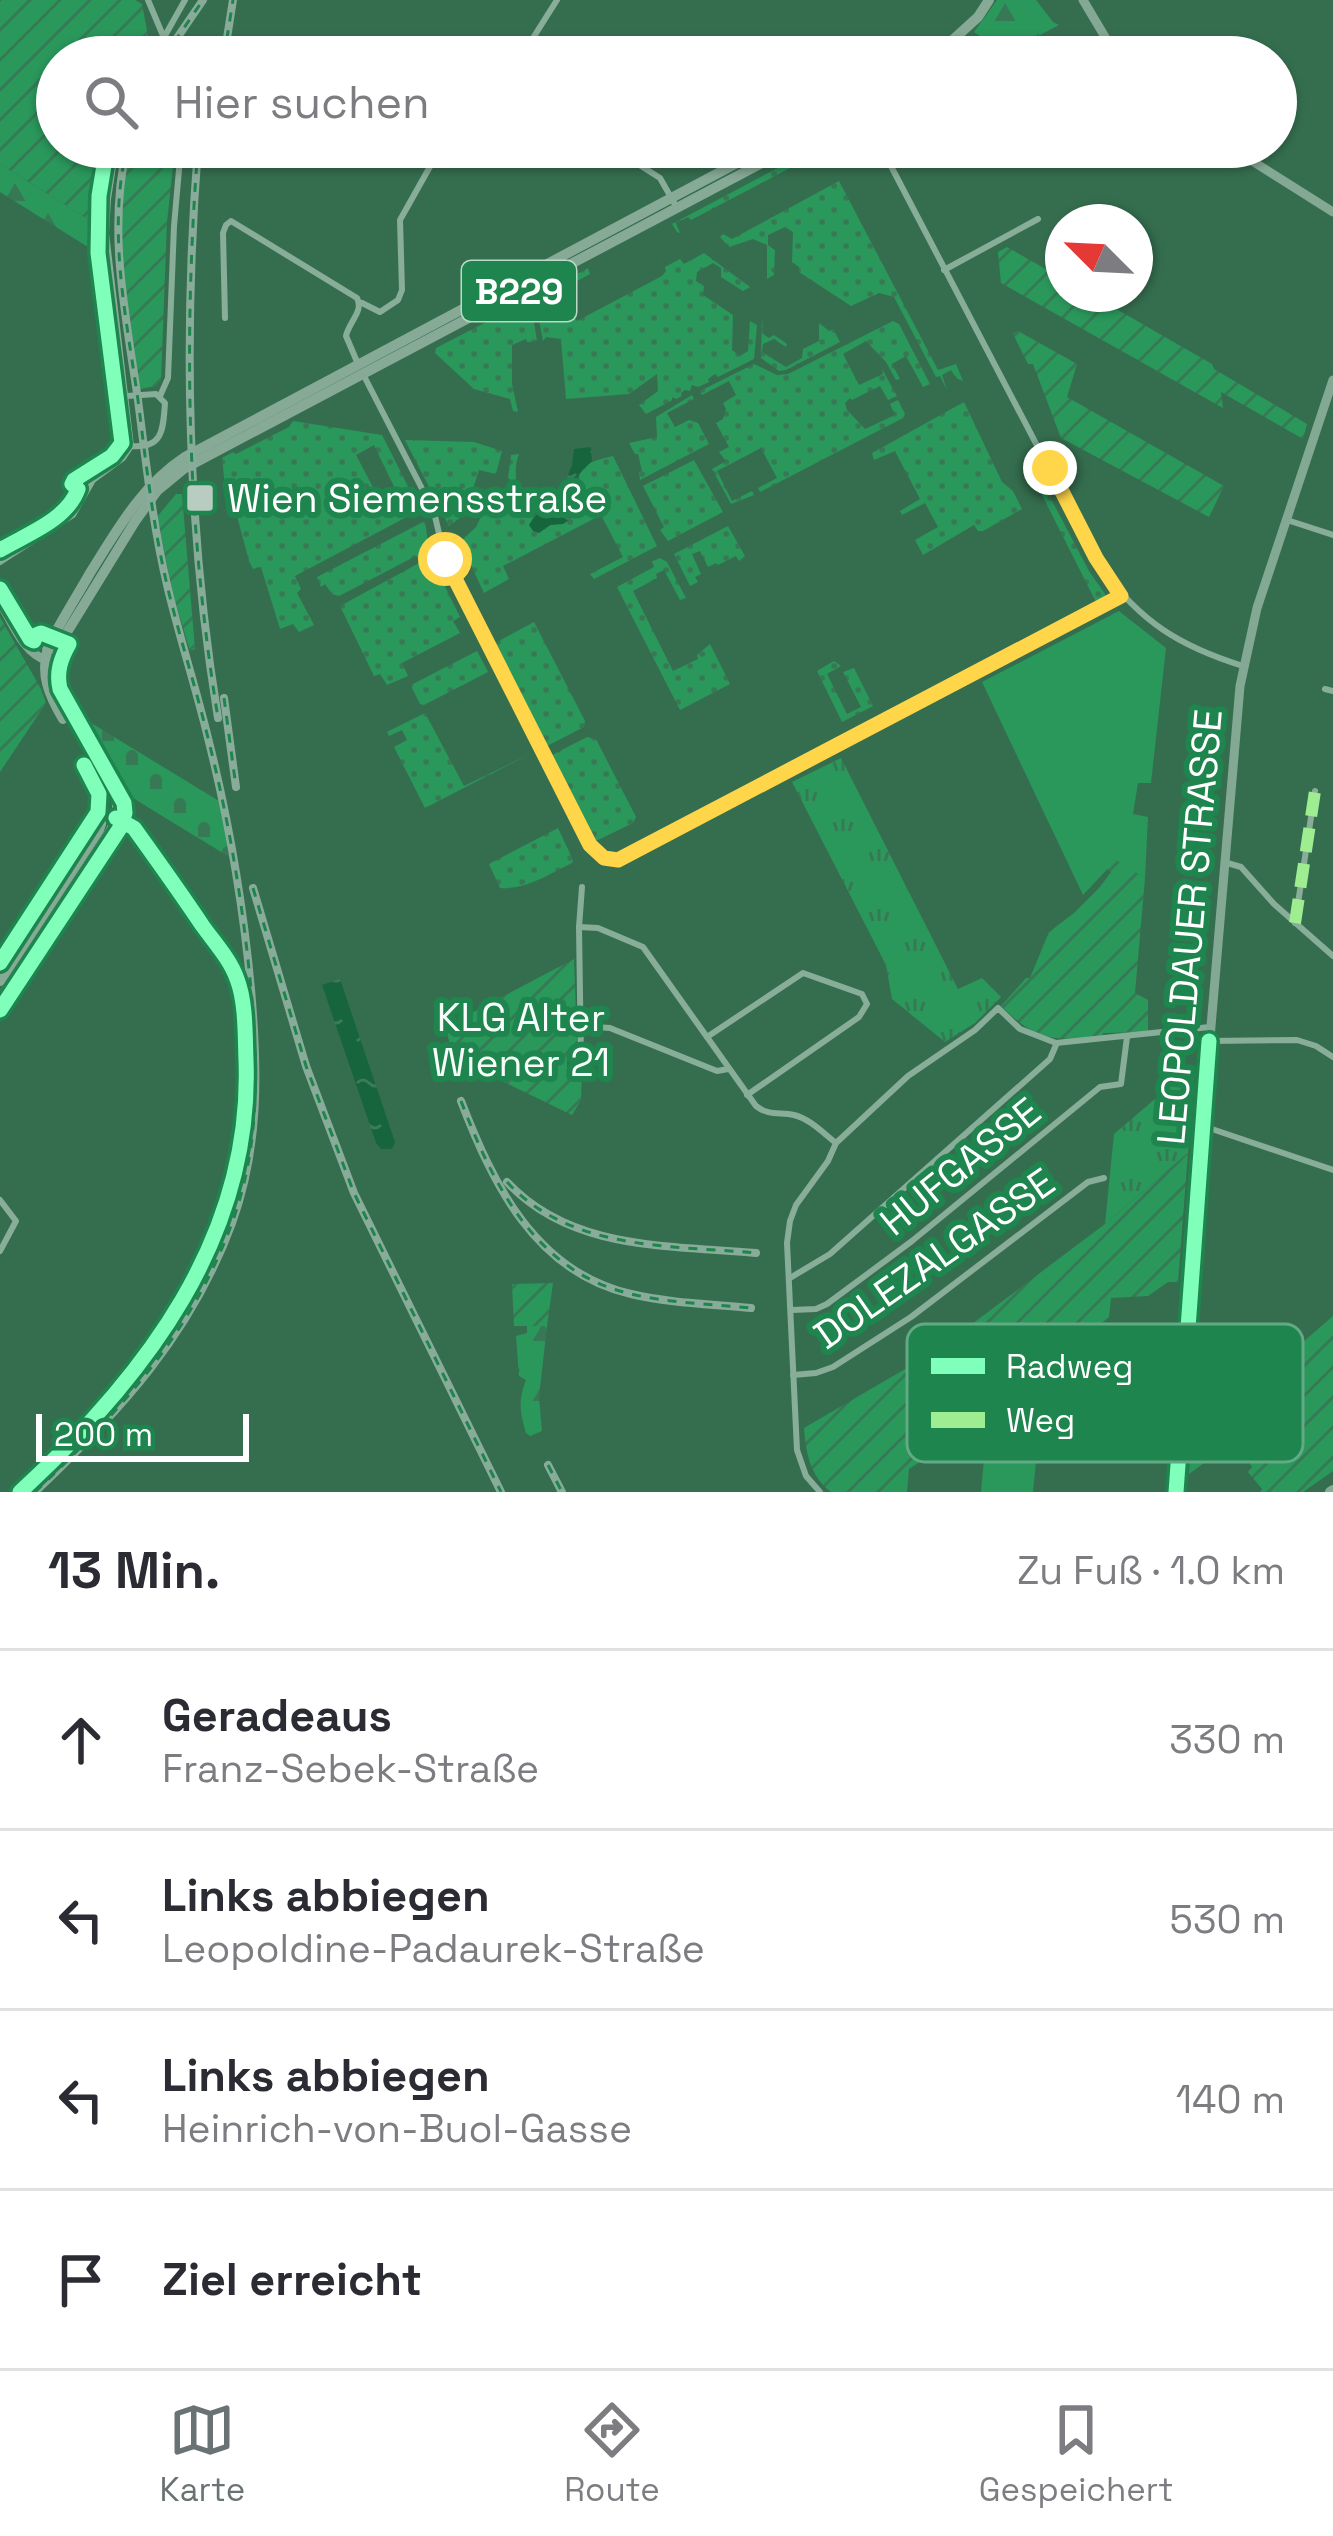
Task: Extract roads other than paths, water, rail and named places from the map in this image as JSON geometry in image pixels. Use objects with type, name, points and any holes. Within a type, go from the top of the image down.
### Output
[{"type":"main road","points":[[957,36],[989,0]]},
{"type":"main road","points":[[1083,0],[1104,36]]},
{"type":"main road","name":"B229","points":[[675,202],[732,168]]},
{"type":"main road","name":"B229","points":[[51,655],[153,489],[360,369],[747,168]]},
{"type":"main road","points":[[1263,168],[1333,212]]},
{"type":"main road","name":"LEOPOLDAUER STRASSE","points":[[1186,1324],[1243,666],[1257,608],[1333,380]]},
{"type":"main road","points":[[0,589],[27,636],[51,655],[58,693],[118,808],[0,981]]},
{"type":"main road","points":[[0,602],[26,647],[34,655],[51,655]]},
{"type":"main road","points":[[0,999],[109,834],[110,816]]},
{"type":"main road","name":"LEOPOLDAUER STRASSE","points":[[1176,1492],[1178,1462]]},
{"type":"street","points":[[148,0],[163,36]]},
{"type":"street","points":[[165,36],[185,0]]},
{"type":"street","points":[[534,36],[557,0]]},
{"type":"street","points":[[0,562],[73,515],[97,476],[123,458],[131,446],[106,233],[112,168]]},
{"type":"street","points":[[160,396],[168,378],[179,168]]},
{"type":"street","points":[[225,318],[224,233],[231,221],[380,312],[398,300],[402,290],[400,220],[429,168]]},
{"type":"street","points":[[644,168],[660,178],[675,202]]},
{"type":"street","points":[[892,168],[1090,548],[1121,596],[1168,635],[1204,654],[1243,666]]},
{"type":"street","points":[[944,270],[1037,219]]},
{"type":"street","points":[[360,302],[346,336],[434,512],[445,559],[590,845],[610,860],[627,856],[1121,596]]},
{"type":"street","points":[[127,396],[151,393],[165,403],[162,434],[148,444],[131,446]]},
{"type":"street","points":[[1287,520],[1333,535]]},
{"type":"street","points":[[1295,922],[1315,791]]},
{"type":"street","points":[[92,1423],[162,1335],[215,1234],[236,1171],[246,1082],[235,973],[134,827],[110,816]]},
{"type":"street","points":[[1224,862],[1241,868],[1333,956]]},
{"type":"street","points":[[581,1063],[582,887]]},
{"type":"street","points":[[579,927],[598,928],[644,947],[747,1095],[764,1112],[808,1120],[836,1144]]},
{"type":"street","points":[[707,1037],[803,973],[862,994],[866,1004],[859,1017],[747,1095]]},
{"type":"street","points":[[820,1492],[806,1476],[797,1450],[787,1243],[796,1205],[836,1144],[908,1076],[975,1030],[998,1008],[1020,1029],[1056,1043],[1210,1028]]},
{"type":"street","points":[[580,1026],[610,1028],[717,1071],[728,1069]]},
{"type":"street","name":"HUFGASSE","points":[[791,1310],[827,1304],[1100,1087],[1121,1084],[1127,1037]]},
{"type":"street","points":[[1209,1041],[1297,1040],[1333,1057]]},
{"type":"street","points":[[790,1278],[830,1254],[926,1171],[1050,1059],[1056,1043]]},
{"type":"street","points":[[1203,1126],[1333,1170]]},
{"type":"street","name":"DOLEZALGASSE","points":[[794,1375],[816,1373],[853,1354],[911,1317],[1088,1182],[1104,1178]]},
{"type":"street","points":[[0,1200],[16,1221],[0,1251]]},
{"type":"water","points":[[591,447],[592,461],[578,475],[580,513],[563,524],[533,531],[532,520],[566,490],[574,449]]},
{"type":"water","points":[[340,979],[395,1142],[392,1149],[381,1149],[376,1143],[322,985]]},
{"type":"railway","points":[[178,36],[203,0]]},
{"type":"railway","points":[[227,36],[233,0]]},
{"type":"railway","points":[[35,1492],[150,1369],[196,1301],[241,1194],[255,1108],[251,989],[234,863],[150,495],[124,305],[119,242],[123,168]]},
{"type":"railway","points":[[197,168],[190,290],[191,433],[200,576],[218,718]]},
{"type":"railway","points":[[224,698],[236,787]]},
{"type":"railway","points":[[253,888],[306,1066],[354,1193],[501,1492]]},
{"type":"railway","points":[[461,1101],[504,1193],[543,1245],[568,1266],[597,1283],[631,1294],[751,1308]]},
{"type":"railway","points":[[507,1182],[533,1205],[591,1233],[656,1245],[756,1253]]},
{"type":"railway","points":[[548,1465],[562,1492]]},
{"type":"place","name":"Wien Siemensstraße","points":[[200,498]]},
{"type":"park label","name":"KLG Alter Wiener 21","points":[[521,1040]]}]
